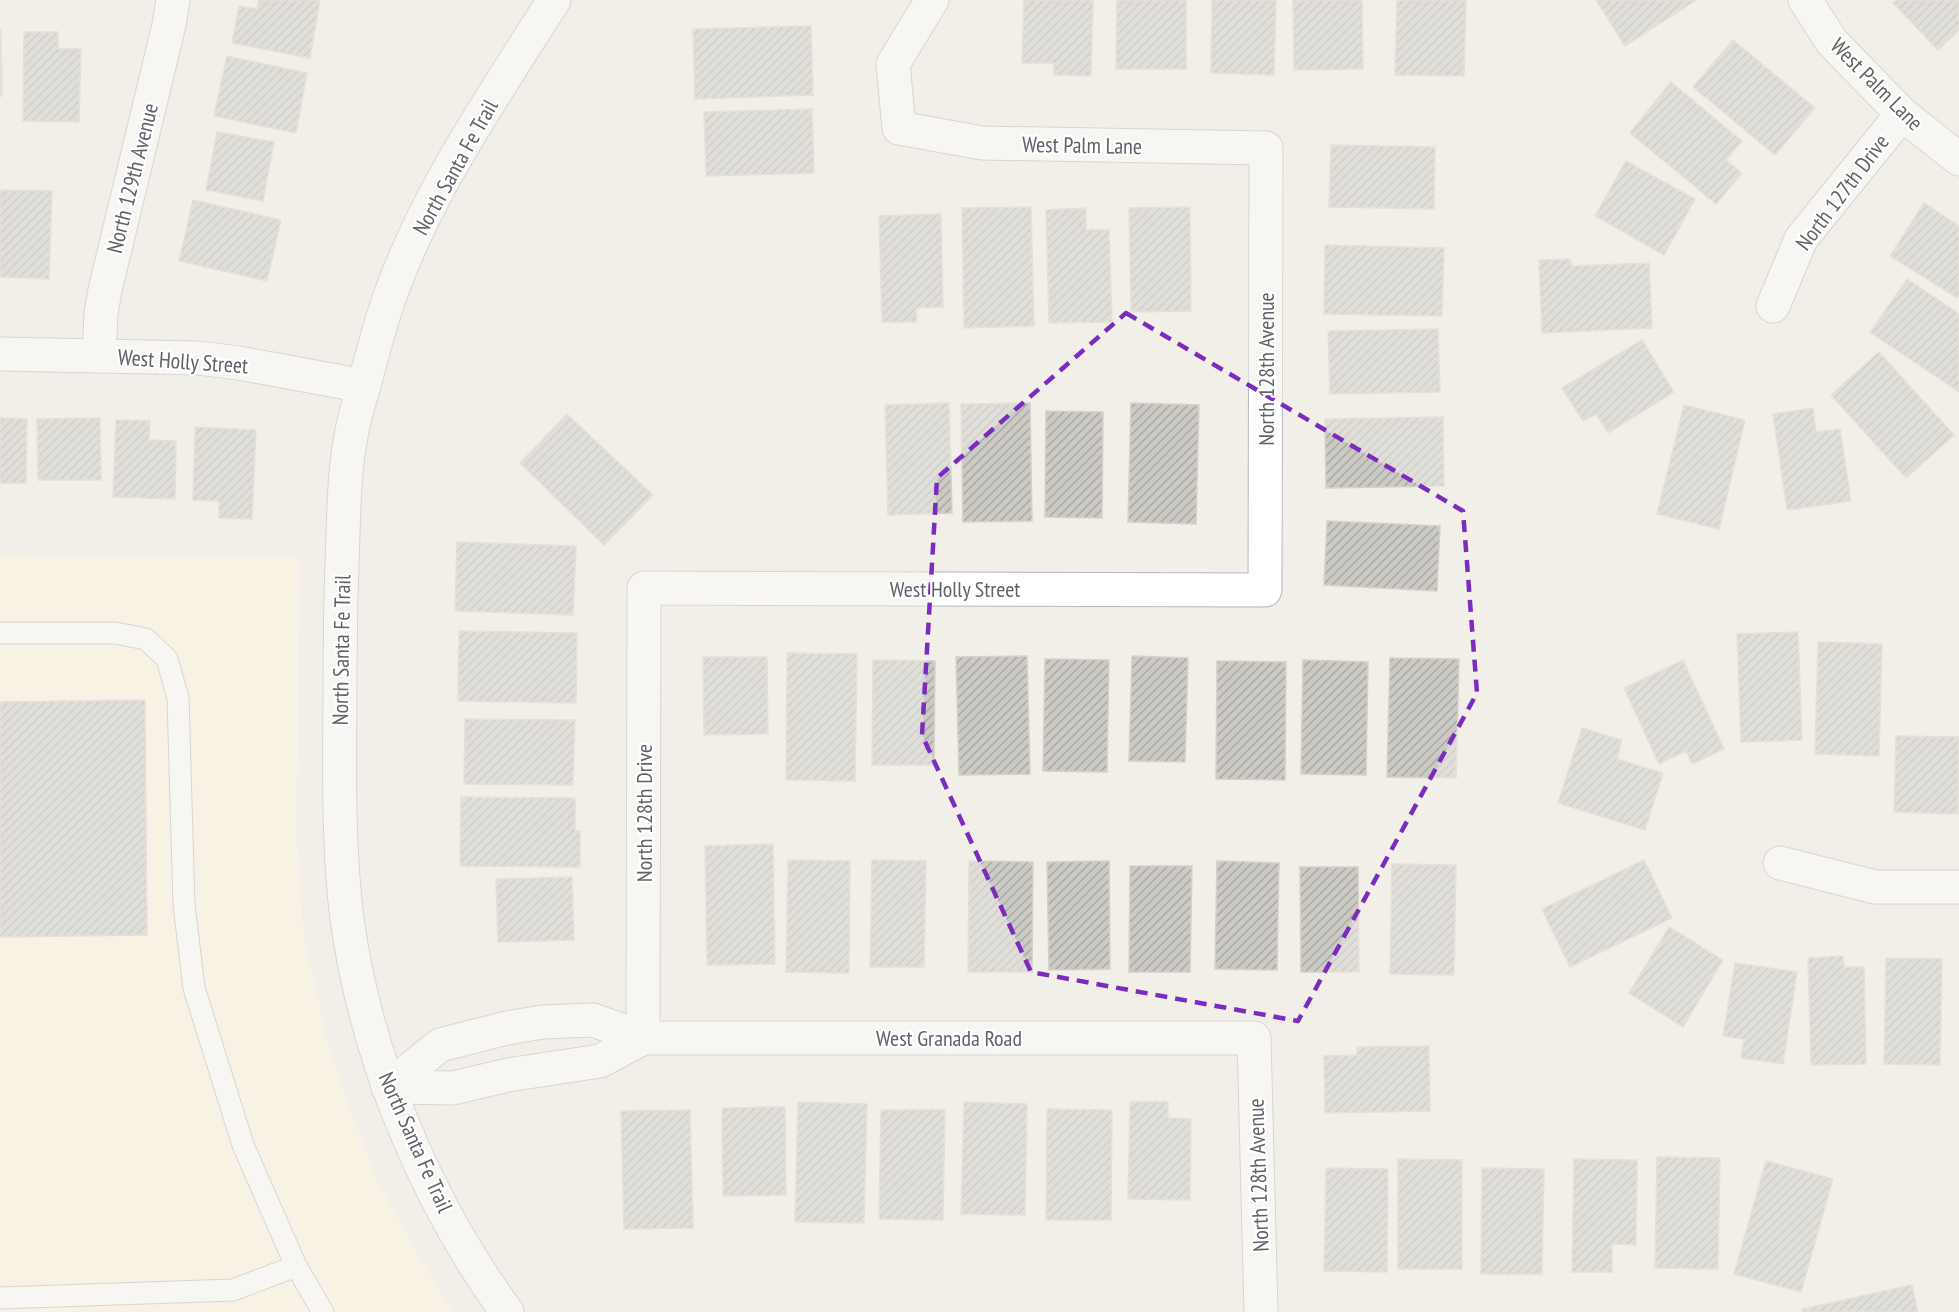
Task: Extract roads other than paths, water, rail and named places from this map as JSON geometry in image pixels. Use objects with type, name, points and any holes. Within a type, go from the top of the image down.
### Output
[{"type":"street","name":"North 129th Avenue","points":[[99,356],[101,314],[105,290],[169,25],[173,0]]},
{"type":"street","name":"North Santa Fe Trail","points":[[507,1312],[469,1254],[433,1190],[388,1087],[357,978],[347,918],[343,861],[340,601],[345,490],[351,434],[384,312],[430,207],[486,107],[554,0]]},
{"type":"street","name":"West Palm Lane","points":[[932,0],[893,64],[899,128],[982,143],[1266,148]]},
{"type":"street","name":"West Palm Lane","points":[[1805,0],[1832,42],[1902,114],[1959,159]]},
{"type":"street","name":"North 127th Drive","points":[[1773,306],[1801,239],[1902,114]]},
{"type":"street","name":"North 128th Avenue","points":[[1265,590],[1266,148]]},
{"type":"street","name":"West Holly Street","points":[[0,354],[198,358],[239,363],[364,386]]},
{"type":"street","name":"West Holly Street","points":[[644,588],[1265,590]]},
{"type":"street","name":"North 128th Drive","points":[[644,588],[644,1038]]},
{"type":"street","points":[[1780,863],[1875,887],[1959,888]]},
{"type":"street","name":"West Granada Road","points":[[388,1087],[440,1045],[507,1028],[543,1022],[593,1020],[644,1038],[1254,1038]]},
{"type":"street","name":"West Granada Road","points":[[388,1087],[453,1088],[508,1075],[600,1060],[644,1038]]},
{"type":"street","name":"North 128th Avenue","points":[[1254,1038],[1261,1312]]},
{"type":"lane","points":[[0,633],[115,633],[146,639],[167,659],[178,698],[184,905],[194,988],[243,1145],[296,1266],[323,1312]]},
{"type":"lane","points":[[0,1298],[233,1290],[296,1266]]}]
